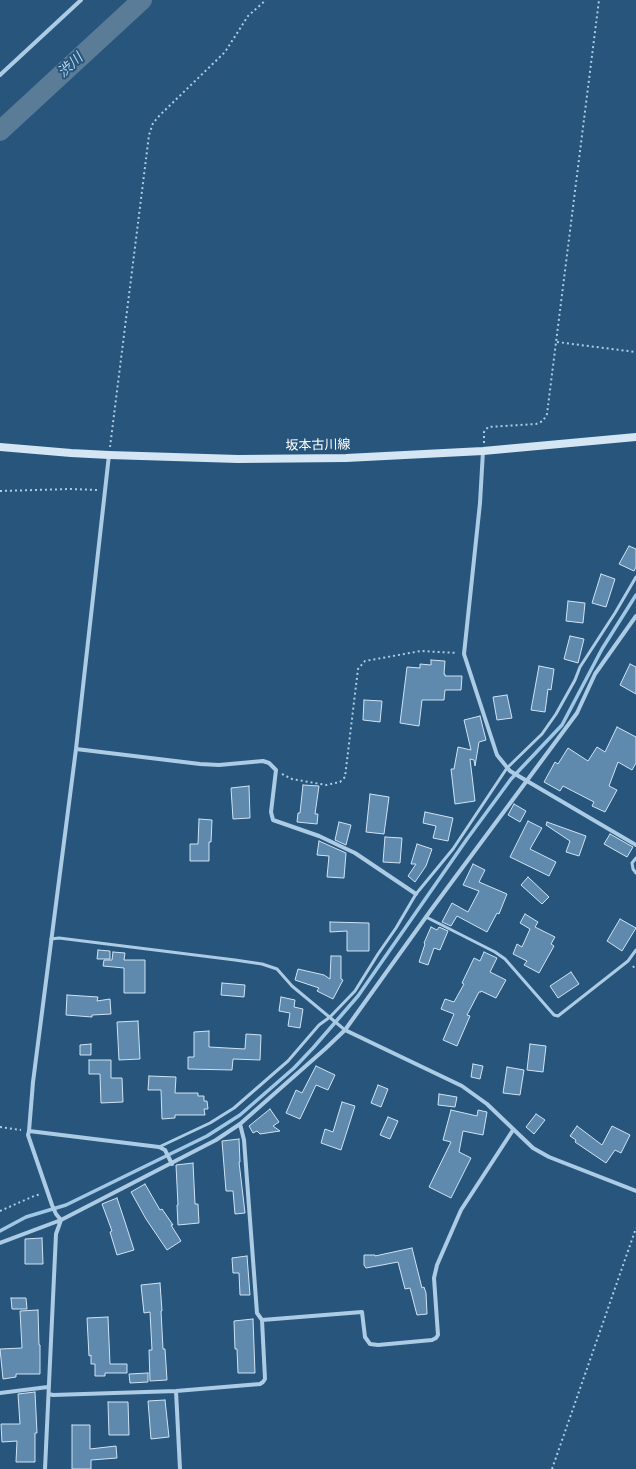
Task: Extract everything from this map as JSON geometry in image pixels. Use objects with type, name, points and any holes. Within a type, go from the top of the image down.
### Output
[{"type":"main road","name":"坂本古川線","points":[[0,447],[109,455],[238,458],[346,458],[483,451],[636,437]]},
{"type":"street","points":[[0,75],[80,0]]},
{"type":"street","points":[[483,451],[480,503],[464,654],[497,755],[508,770],[636,846]]},
{"type":"street","points":[[61,1220],[56,1214],[52,1204],[28,1135],[33,1082],[76,749],[109,455]]},
{"type":"street","points":[[0,1243],[61,1220],[216,1140],[240,1124],[325,1049],[343,1028],[577,713],[595,674],[636,616]]},
{"type":"street","points":[[76,749],[200,764],[219,765],[263,761],[269,763],[276,770],[271,812],[273,820],[319,836],[355,853],[416,894]]},
{"type":"street","points":[[343,1028],[462,1086],[487,1104],[533,1148],[549,1157],[636,1191]]},
{"type":"street","points":[[49,1394],[176,1391],[260,1384],[263,1382],[265,1379],[262,1320],[257,1313],[244,1140],[240,1124]]},
{"type":"street","points":[[262,1320],[362,1312],[365,1337],[370,1344],[378,1345],[432,1340],[436,1338],[438,1335],[434,1278],[437,1265],[461,1210],[513,1130]]},
{"type":"street","points":[[29,1131],[159,1147],[164,1150],[171,1162]]},
{"type":"street","points":[[45,1469],[56,1234],[61,1220]]},
{"type":"street","points":[[0,1393],[48,1387]]},
{"type":"street","points":[[176,1391],[180,1469]]},
{"type":"lane","points":[[159,1147],[210,1123],[234,1108],[288,1061],[319,1025],[331,1018],[355,991],[416,894],[453,849],[508,770],[542,734],[556,714],[575,680],[580,667],[636,577]]},
{"type":"lane","points":[[636,858],[632,864],[636,873]]},
{"type":"lane","points":[[426,917],[495,952],[504,959],[554,1015],[558,1016],[628,961],[636,950]]},
{"type":"lane","points":[[51,939],[67,939],[262,964],[277,969],[292,986],[343,1028]]},
{"type":"path","points":[[109,455],[149,135],[153,123],[225,52],[248,16],[266,0]]},
{"type":"path","points":[[483,451],[484,432],[488,427],[536,424],[543,421],[547,414],[599,0]]},
{"type":"path","points":[[557,342],[636,352]]},
{"type":"path","points":[[0,491],[71,488],[105,491]]},
{"type":"path","points":[[276,770],[292,779],[326,785],[340,782],[345,777],[358,669],[365,661],[421,651],[464,654]]},
{"type":"path","points":[[0,1127],[29,1131]]},
{"type":"path","points":[[0,1212],[34,1196],[48,1193]]},
{"type":"path","points":[[552,1469],[636,1228]]},
{"type":"building","points":[[629,546],[636,549],[636,567],[634,571],[619,564]]},
{"type":"building","points":[[601,574],[615,579],[606,607],[592,603]]},
{"type":"building","points":[[568,601],[585,603],[583,623],[566,621]]},
{"type":"building","points":[[570,636],[584,639],[578,663],[564,659]]},
{"type":"building","points":[[431,660],[445,661],[445,676],[462,676],[461,690],[445,690],[444,700],[422,700],[419,726],[400,723],[407,667],[420,668],[420,664],[431,665]]},
{"type":"building","points":[[630,664],[636,667],[636,694],[620,685]]},
{"type":"building","points":[[539,666],[554,669],[551,690],[548,689],[545,712],[531,710]]},
{"type":"building","points":[[507,695],[512,718],[497,720],[493,697]]},
{"type":"building","points":[[364,700],[382,701],[380,722],[363,720]]},
{"type":"building","points":[[480,716],[486,740],[479,742],[475,766],[474,760],[470,759],[475,801],[455,804],[451,769],[454,769],[458,747],[471,750],[464,720]]},
{"type":"building","points":[[617,727],[636,737],[636,763],[632,770],[618,762],[609,786],[617,790],[605,812],[592,806],[594,802],[563,786],[560,791],[544,782],[555,762],[558,764],[568,748],[588,761],[597,747],[605,752]]},
{"type":"building","points":[[303,785],[319,786],[315,814],[318,814],[317,824],[297,822],[298,813],[300,813]]},
{"type":"building","points":[[249,786],[250,818],[233,819],[231,788]]},
{"type":"building","points":[[370,794],[389,797],[384,834],[366,832]]},
{"type":"building","points":[[514,804],[526,811],[520,822],[508,815]]},
{"type":"building","points":[[425,812],[453,818],[448,841],[433,838],[436,826],[423,823]]},
{"type":"building","points":[[199,819],[212,820],[211,842],[209,842],[209,861],[190,861],[190,844],[198,844]]},
{"type":"building","points":[[528,821],[542,828],[530,849],[556,862],[549,876],[510,857]]},
{"type":"building","points":[[339,822],[351,825],[346,845],[335,840]]},
{"type":"building","points":[[547,822],[586,836],[579,856],[566,852],[570,841],[546,825]]},
{"type":"building","points":[[610,834],[633,847],[627,857],[604,844]]},
{"type":"building","points":[[385,837],[402,838],[400,863],[383,862]]},
{"type":"building","points":[[319,841],[346,853],[344,878],[327,877],[329,856],[317,855]]},
{"type":"building","points":[[417,844],[432,849],[426,866],[415,882],[408,876],[416,864],[411,864]]},
{"type":"building","points":[[473,864],[485,870],[479,882],[507,894],[499,914],[497,913],[487,932],[457,916],[451,926],[442,922],[452,903],[468,912],[479,891],[463,885]]},
{"type":"building","points":[[528,877],[549,897],[542,904],[521,885]]},
{"type":"building","points":[[525,914],[538,922],[535,927],[555,937],[551,944],[554,946],[539,973],[524,965],[527,961],[513,954],[517,944],[522,947],[530,929],[520,923]]},
{"type":"building","points":[[620,919],[636,928],[622,951],[607,941]]},
{"type":"building","points":[[330,922],[369,923],[369,951],[347,951],[347,931],[330,932]]},
{"type":"building","points":[[431,927],[437,930],[439,927],[448,931],[440,950],[434,948],[428,965],[419,962],[425,944],[424,943]]},
{"type":"building","points":[[98,950],[110,951],[110,959],[97,959]]},
{"type":"building","points":[[113,952],[125,953],[124,960],[145,960],[145,993],[124,993],[124,968],[103,966],[104,960],[112,960]]},
{"type":"building","points":[[484,952],[497,958],[490,972],[506,980],[496,998],[481,991],[479,992],[467,1015],[470,1016],[457,1046],[443,1040],[454,1014],[441,1009],[445,999],[454,1002],[464,984],[462,983],[474,958],[480,961]]},
{"type":"building","points":[[331,956],[341,956],[341,979],[343,980],[333,999],[317,991],[319,988],[295,980],[298,969],[324,975],[330,979]]},
{"type":"building","points":[[571,972],[579,984],[558,998],[550,986]]},
{"type":"building","points":[[222,983],[245,985],[244,997],[221,995]]},
{"type":"building","points":[[67,995],[98,997],[97,1001],[110,999],[111,1014],[92,1015],[92,1017],[66,1015]]},
{"type":"building","points":[[281,997],[295,1000],[294,1007],[303,1009],[300,1028],[288,1026],[290,1013],[279,1011]]},
{"type":"building","points":[[138,1021],[140,1059],[119,1060],[117,1022]]},
{"type":"building","points":[[209,1031],[209,1047],[245,1049],[246,1034],[261,1035],[260,1060],[233,1059],[232,1070],[188,1069],[188,1057],[194,1057],[194,1032]]},
{"type":"building","points":[[91,1044],[91,1055],[80,1055],[80,1045]]},
{"type":"building","points":[[530,1044],[546,1046],[543,1072],[527,1070]]},
{"type":"building","points":[[89,1060],[111,1060],[111,1078],[122,1078],[123,1102],[101,1103],[100,1074],[89,1074]]},
{"type":"building","points":[[473,1064],[483,1066],[480,1079],[471,1077]]},
{"type":"building","points":[[316,1066],[335,1075],[328,1090],[316,1085],[300,1119],[286,1113],[296,1090],[302,1093]]},
{"type":"building","points":[[507,1067],[524,1070],[520,1095],[503,1093]]},
{"type":"building","points":[[149,1076],[176,1077],[175,1093],[198,1093],[198,1096],[204,1096],[204,1101],[207,1101],[208,1109],[204,1109],[205,1115],[175,1115],[175,1118],[162,1119],[161,1090],[148,1090]]},
{"type":"building","points":[[378,1085],[388,1089],[381,1107],[371,1103]]},
{"type":"building","points":[[439,1094],[457,1097],[455,1107],[438,1105]]},
{"type":"building","points":[[342,1102],[355,1106],[341,1150],[321,1143],[325,1129],[333,1132]]},
{"type":"building","points":[[270,1109],[279,1122],[273,1126],[280,1131],[260,1134],[257,1131],[253,1133],[249,1126]]},
{"type":"building","points":[[451,1110],[477,1116],[478,1110],[487,1112],[483,1135],[463,1131],[459,1152],[471,1158],[451,1198],[429,1187],[451,1142],[443,1140]]},
{"type":"building","points":[[536,1114],[545,1120],[534,1134],[526,1127]]},
{"type":"building","points":[[388,1117],[398,1121],[390,1139],[380,1135]]},
{"type":"building","points":[[577,1126],[602,1145],[612,1126],[630,1135],[621,1153],[615,1150],[606,1163],[575,1142],[576,1140],[570,1136]]},
{"type":"building","points":[[239,1139],[239,1162],[245,1213],[235,1214],[233,1191],[226,1191],[222,1141]]},
{"type":"building","points":[[193,1163],[195,1204],[198,1204],[199,1223],[178,1225],[176,1165]]},
{"type":"building","points":[[145,1184],[160,1210],[162,1209],[173,1225],[171,1225],[181,1241],[167,1250],[146,1219],[131,1192]]},
{"type":"building","points":[[117,1198],[134,1250],[117,1255],[110,1232],[112,1231],[102,1204]]},
{"type":"building","points":[[42,1238],[43,1264],[25,1264],[25,1239]]},
{"type":"building","points":[[412,1248],[422,1288],[424,1287],[426,1293],[427,1314],[417,1315],[410,1288],[405,1289],[398,1262],[366,1268],[364,1265],[364,1255],[375,1256]]},
{"type":"building","points":[[247,1256],[250,1295],[240,1295],[239,1273],[233,1273],[232,1258]]},
{"type":"building","points":[[160,1283],[163,1349],[165,1349],[167,1380],[150,1381],[149,1350],[152,1350],[150,1312],[144,1313],[141,1285]]},
{"type":"building","points":[[11,1298],[26,1298],[27,1309],[12,1309]]},
{"type":"building","points":[[38,1310],[40,1374],[16,1374],[16,1377],[3,1379],[0,1349],[22,1348],[20,1311]]},
{"type":"building","points":[[108,1317],[110,1364],[127,1364],[127,1373],[105,1373],[105,1376],[95,1376],[95,1364],[91,1364],[91,1355],[89,1356],[87,1318]]},
{"type":"building","points":[[253,1319],[255,1373],[238,1373],[234,1321]]},
{"type":"building","points":[[148,1373],[148,1382],[130,1383],[129,1374]]},
{"type":"building","points":[[35,1392],[37,1433],[35,1433],[35,1462],[16,1462],[17,1441],[2,1442],[1,1424],[20,1424],[18,1394]]},
{"type":"building","points":[[165,1400],[169,1437],[151,1439],[148,1401]]},
{"type":"building","points":[[108,1402],[128,1402],[129,1435],[109,1435]]},
{"type":"building","points":[[72,1425],[90,1425],[90,1449],[116,1446],[117,1458],[91,1460],[91,1469],[72,1469]]},
{"type":"waterway","name":"渋川","points":[[0,131],[142,0]]},
{"type":"waterway","points":[[0,1231],[26,1217],[66,1205],[207,1136],[240,1115],[294,1068],[358,996],[467,839],[511,779],[562,725],[602,649],[636,595]]}]
